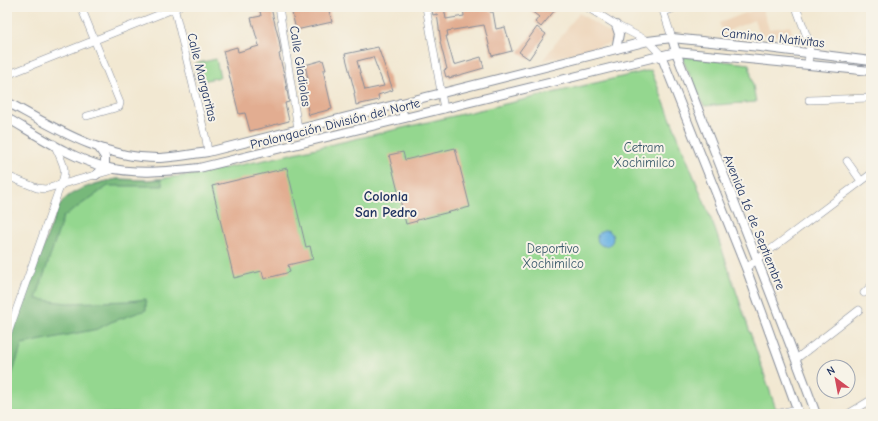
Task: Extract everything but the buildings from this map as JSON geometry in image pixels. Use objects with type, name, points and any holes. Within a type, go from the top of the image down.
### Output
[{"type":"main road","points":[[616,25],[619,34],[616,49]]},
{"type":"main road","name":"Prolongación División del Norte","points":[[7,102],[82,142],[98,148],[122,154],[159,158],[208,152],[648,41],[672,38]]},
{"type":"main road","name":"Camino a Nativitas","points":[[672,38],[871,61]]},
{"type":"main road","name":"Avenida 16 de Septiembre","points":[[672,38],[711,144],[796,359],[816,414]]},
{"type":"main road","points":[[758,59],[760,47]]},
{"type":"main road","name":"Prolongación División del Norte","points":[[7,118],[77,156],[105,167],[144,172],[199,168],[676,52]]},
{"type":"main road","name":"Camino a Nativitas","points":[[676,52],[871,71]]},
{"type":"main road","name":"Avenida 16 de Septiembre","points":[[661,56],[699,147],[746,268],[798,411]]},
{"type":"main road","points":[[400,103],[404,118]]},
{"type":"main road","points":[[699,147],[711,144]]},
{"type":"main road","points":[[96,175],[105,167],[105,157],[98,148]]},
{"type":"main road","points":[[716,192],[728,188]]},
{"type":"street","points":[[81,7],[120,103],[118,108],[87,116]]},
{"type":"street","name":"Calle Gladiolas","points":[[279,7],[298,129]]},
{"type":"street","points":[[426,7],[444,109]]},
{"type":"street","points":[[587,7],[616,25],[648,41],[661,56]]},
{"type":"street","points":[[672,38],[663,9],[677,7]]},
{"type":"street","points":[[796,7],[810,44],[808,64]]},
{"type":"street","points":[[7,74],[176,8]]},
{"type":"street","name":"Calle Margaritas","points":[[176,8],[208,152]]},
{"type":"street","points":[[809,100],[871,97]]},
{"type":"street","points":[[7,336],[65,175],[64,166],[54,144]]},
{"type":"street","points":[[847,161],[861,181]]},
{"type":"street","points":[[7,176],[37,188],[45,189],[117,169]]},
{"type":"street","points":[[746,268],[871,174]]},
{"type":"street","points":[[864,293],[871,286]]},
{"type":"street","points":[[796,359],[858,310]]},
{"type":"street","points":[[848,414],[871,400]]},
{"type":"street","points":[[776,414],[798,411]]},
{"type":"shaded area","points":[[762,7],[769,29],[790,26],[796,46],[791,47],[788,37],[760,34],[754,20],[730,30],[724,36],[719,23]]},
{"type":"shaded area","points":[[579,13],[616,37],[616,42],[542,61]]},
{"type":"green space","points":[[681,56],[749,64],[756,102],[704,106]]},
{"type":"green space","points":[[216,59],[220,77],[198,82],[194,64]]},
{"type":"green space","name":"Deportivo Xochimilco","points":[[651,70],[715,229],[777,412],[769,414],[7,414],[7,345],[55,216],[61,203],[66,198],[94,184],[117,179],[148,180],[190,175],[265,160]]},
{"type":"green space","points":[[117,179],[161,179],[163,186],[108,186],[63,217],[36,299],[67,303],[146,299],[146,310],[111,322],[98,329],[22,344],[7,390],[7,345],[59,207],[67,197],[73,193],[95,184]]},
{"type":"water","points":[[602,230],[608,230],[613,235],[611,244],[608,246],[602,246],[597,241],[597,235]]},
{"type":"district","name":"Colonia San Pedro","points":[[386,204]]},
{"type":"park label","name":"Cetram Xochimilco","points":[[644,154]]}]
